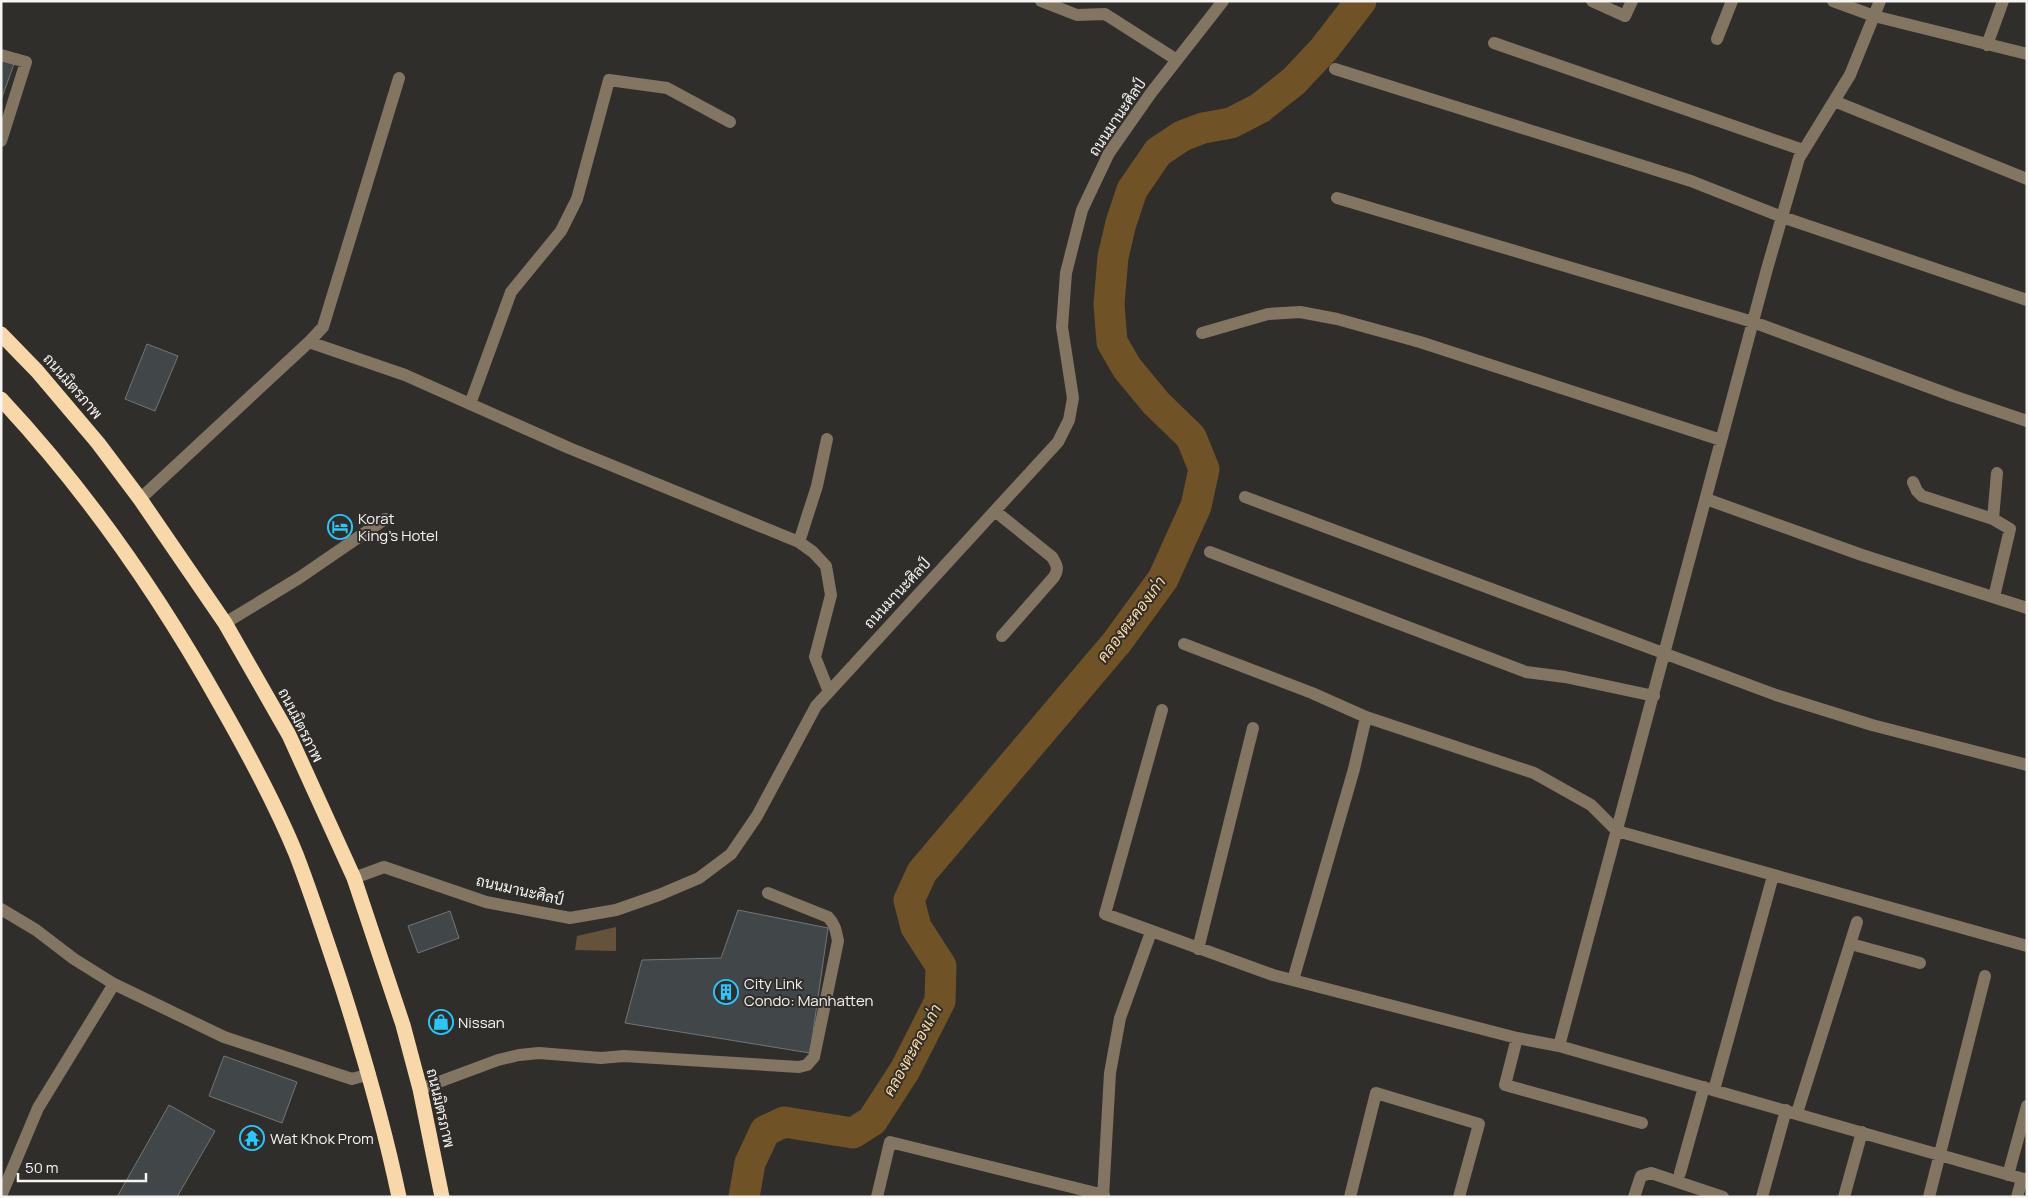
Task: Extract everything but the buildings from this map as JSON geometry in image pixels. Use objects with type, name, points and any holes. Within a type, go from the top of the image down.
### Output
[{"type":"highway","name":"ถนนมิตรภาพ","points":[[1,334],[37,371],[98,443],[140,499],[225,622],[289,735],[354,878],[403,1025],[420,1089],[442,1197]]},
{"type":"highway","points":[[1,399],[59,465],[102,520],[184,641],[247,751],[295,853],[322,926],[370,1074],[399,1197]]},
{"type":"street","points":[[1041,1],[1077,15],[1105,14],[1177,60]]},
{"type":"street","name":"ถนนมานะศิลป์","points":[[354,878],[384,866],[486,902],[570,918],[616,910],[660,895],[699,878],[731,854],[757,816],[816,706],[1058,442],[1069,420],[1073,398],[1062,327],[1066,274],[1082,210],[1109,153],[1223,1]]},
{"type":"street","points":[[1592,1],[1625,16],[1632,1]]},
{"type":"street","points":[[1717,39],[1732,1]]},
{"type":"street","points":[[1833,1],[1874,16],[2027,54]]},
{"type":"street","points":[[1559,1046],[1721,440],[1799,158],[1850,75],[1880,1]]},
{"type":"street","points":[[1988,45],[2003,1]]},
{"type":"street","points":[[1494,43],[1803,150]]},
{"type":"street","points":[[1,55],[26,62],[1,141]]},
{"type":"street","points":[[1334,69],[1691,181],[1782,216],[2027,300]]},
{"type":"street","points":[[140,499],[309,342],[323,326],[398,78]]},
{"type":"street","points":[[470,404],[511,292],[561,231],[577,199],[609,80],[667,88],[730,122]]},
{"type":"street","points":[[1834,101],[2027,179]]},
{"type":"street","points":[[1337,198],[1753,322],[1952,396],[2027,421]]},
{"type":"street","points":[[1202,333],[1268,314],[1300,312],[1336,319],[1420,342],[1721,440]]},
{"type":"street","points":[[309,342],[405,375],[569,448],[799,542],[814,552],[826,566],[831,595],[815,657],[828,692]]},
{"type":"street","points":[[799,542],[818,486],[827,439]]},
{"type":"street","points":[[1993,519],[1997,473]]},
{"type":"street","points":[[1913,482],[1917,491],[1922,496],[1993,519],[2010,529],[1994,597]]},
{"type":"street","points":[[1245,497],[1776,696],[1872,725],[2027,765]]},
{"type":"street","points":[[1706,499],[1862,555],[2027,608]]},
{"type":"street","points":[[995,511],[1052,557],[1057,565],[1054,577],[1002,636]]},
{"type":"street","points":[[225,622],[299,578],[385,519]]},
{"type":"street","points":[[1210,552],[1526,672],[1565,677],[1654,696]]},
{"type":"street","points":[[1184,644],[1312,693],[1366,717],[1534,773],[1592,805],[1617,832],[2027,946]]},
{"type":"street","points":[[1162,710],[1105,914],[1198,949],[1293,980],[1517,1038],[1559,1046],[2024,1179],[2017,1197]]},
{"type":"street","points":[[1293,980],[1354,769],[1366,717]]},
{"type":"street","points":[[1198,949],[1253,728]]},
{"type":"street","points":[[1680,1173],[1709,1089],[1771,884]]},
{"type":"street","points":[[420,1089],[498,1060],[539,1053],[601,1058],[624,1056],[799,1068],[808,1066],[814,1057],[838,941],[836,930],[833,922],[828,917],[768,893]]},
{"type":"street","points":[[1,909],[36,930],[74,959],[114,984],[224,1037],[352,1079],[370,1074]]},
{"type":"street","points":[[1762,1197],[1857,922]]},
{"type":"street","points":[[877,1197],[890,1142],[1104,1196],[1110,1073],[1120,1018],[1151,932]]},
{"type":"street","points":[[1850,944],[1920,962]]},
{"type":"street","points":[[1929,1197],[1985,976]]},
{"type":"street","points":[[1,1196],[38,1108],[114,984]]},
{"type":"street","points":[[1517,1038],[1505,1085],[1642,1123]]},
{"type":"street","points":[[1350,1197],[1376,1093],[1478,1124],[1459,1197]]},
{"type":"street","points":[[2008,1174],[2027,1106]]},
{"type":"street","points":[[1844,1197],[1862,1132]]},
{"type":"street","points":[[1634,1197],[1641,1176],[1651,1173],[1723,1197]]},
{"type":"shaded area","points":[[616,927],[616,951],[575,950],[577,936]]},
{"type":"waterway","name":"คลองตะคองเก่า","points":[[744,1197],[750,1163],[765,1131],[784,1122],[853,1133],[872,1121],[905,1070],[940,1001],[941,966],[916,927],[909,900],[922,872],[1117,642],[1163,579],[1196,506],[1204,469],[1191,437],[1156,403],[1127,368],[1112,342],[1109,304],[1113,257],[1121,223],[1132,190],[1158,152],[1182,136],[1203,128],[1231,123],[1260,108],[1294,81],[1324,49],[1361,1]]},
{"type":"place","name":"Korat King's Hotel","points":[[340,527]]},
{"type":"place","name":"City Link Condo: Manhatten","points":[[726,992]]},
{"type":"place","name":"Nissan","points":[[441,1022]]},
{"type":"place","name":"Wat Khok Prom","points":[[252,1138]]}]
